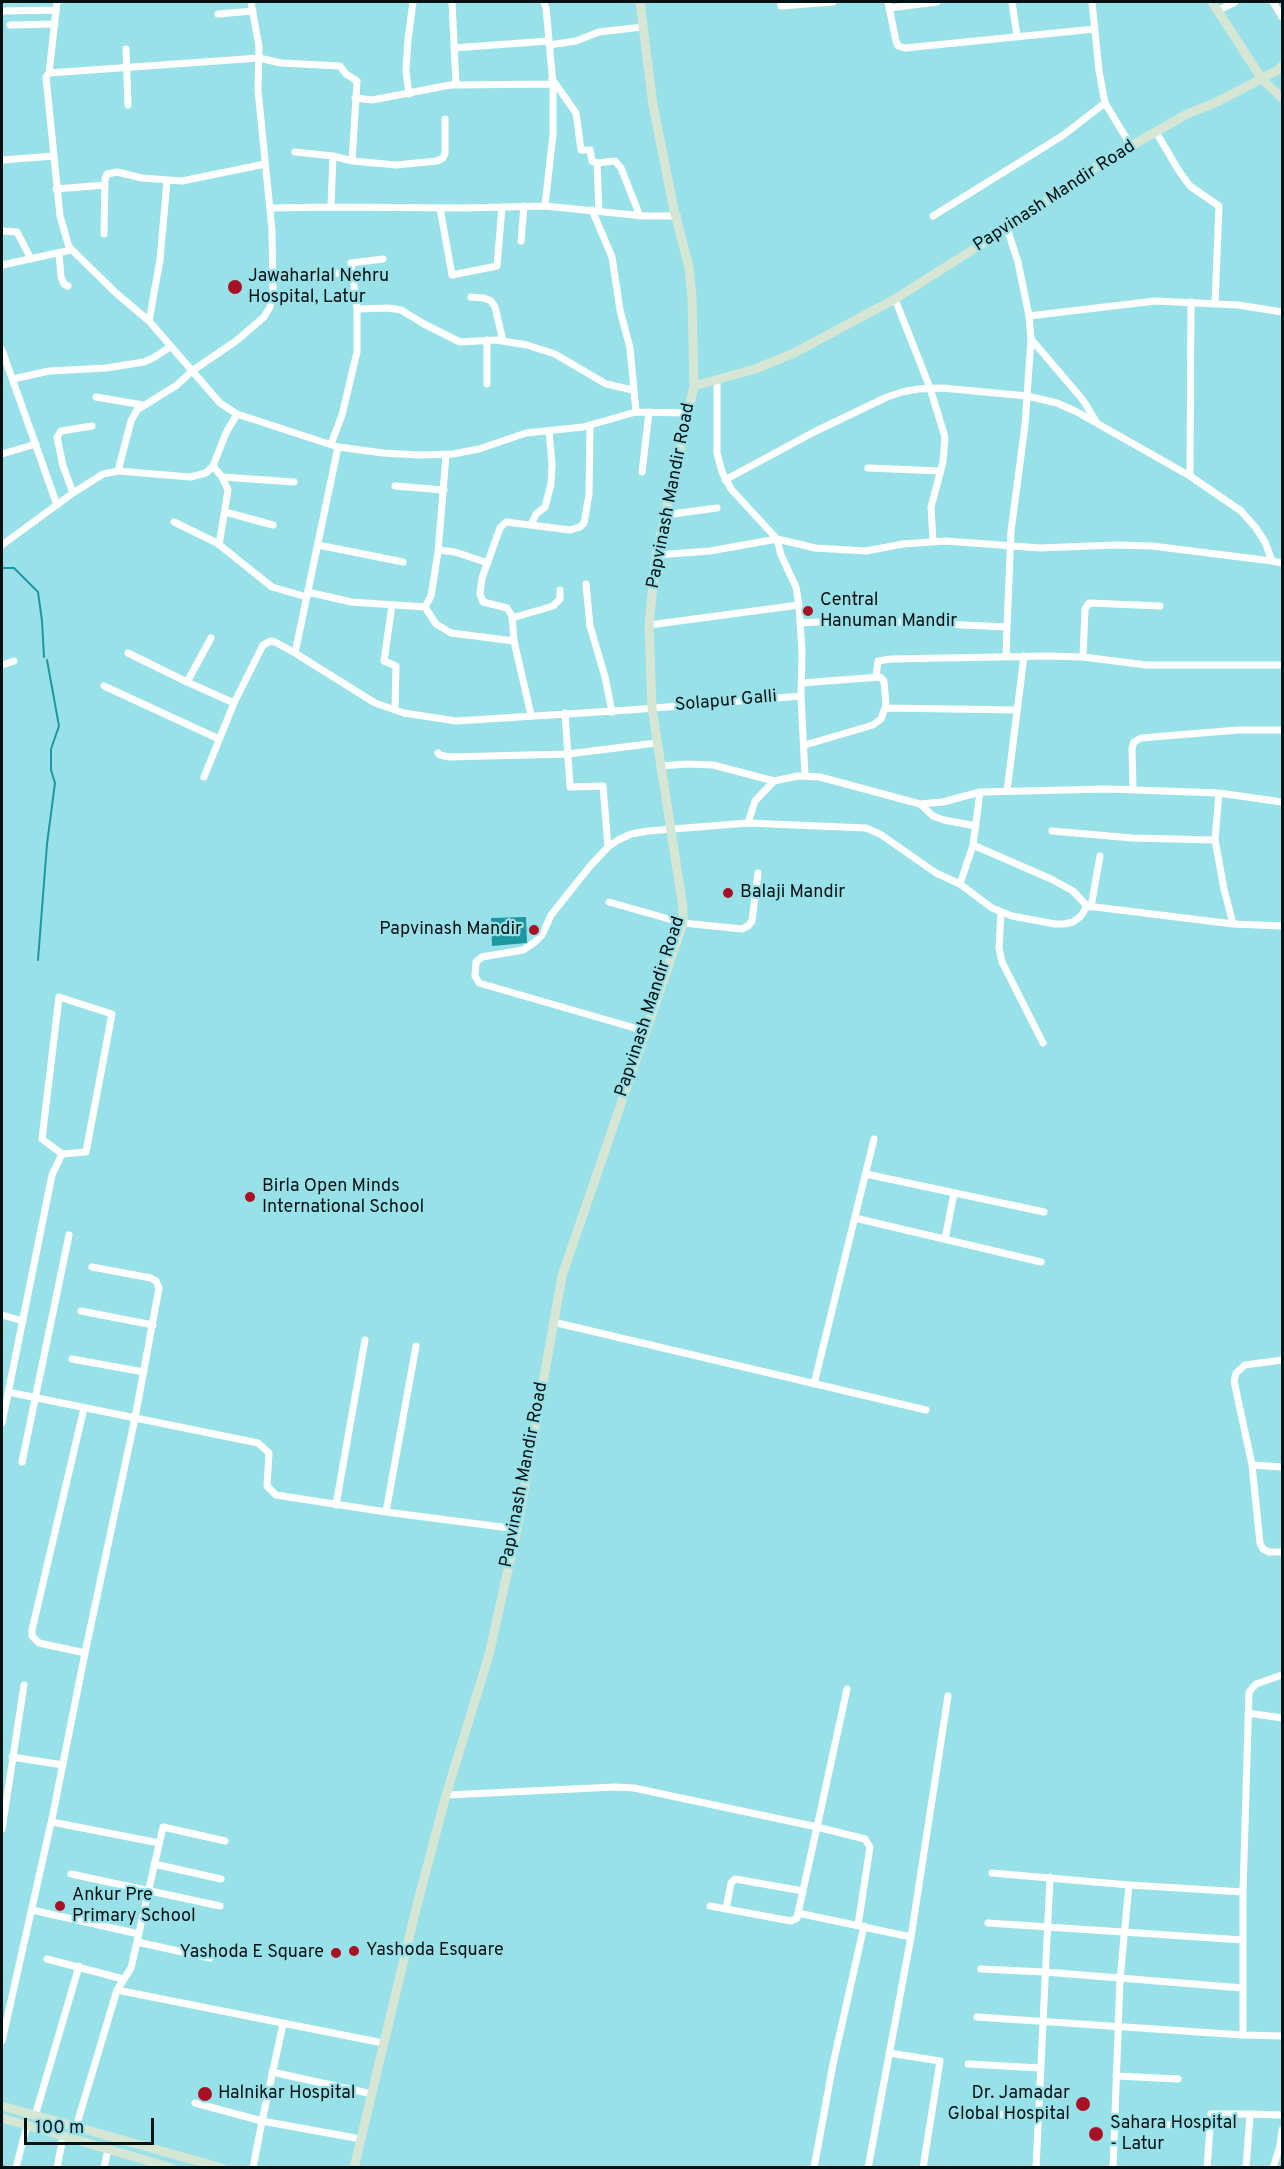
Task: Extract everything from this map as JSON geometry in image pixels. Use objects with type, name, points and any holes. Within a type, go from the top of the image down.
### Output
[{"type":"street","points":[[57,2],[49,73],[46,77],[56,189],[60,216],[71,250],[149,321],[220,403],[237,414],[335,446],[383,453],[446,455],[479,449],[526,433],[590,426],[636,412],[688,413]]},
{"type":"street","points":[[118,471],[131,421],[137,410],[177,385],[192,371],[236,341],[264,317],[270,307],[273,293],[272,230],[258,90],[259,47],[251,2]]},
{"type":"street","points":[[409,94],[407,61],[413,2]]},
{"type":"street","points":[[452,2],[456,85]]},
{"type":"street","points":[[544,2],[552,81],[553,134],[545,206]]},
{"type":"street","points":[[640,2],[653,105],[674,210],[689,267],[694,386]]},
{"type":"street","points":[[781,2],[781,6],[833,2]]},
{"type":"street","points":[[937,2],[888,5],[898,46],[904,48],[1095,29]]},
{"type":"street","points":[[1012,2],[1017,36]]},
{"type":"street","points":[[1092,2],[1105,103],[1131,146]]},
{"type":"street","points":[[1212,2],[1262,79],[1282,98]]},
{"type":"street","points":[[1217,11],[1235,2]]},
{"type":"street","points":[[1273,2],[1282,17]]},
{"type":"street","points":[[2,11],[56,10]]},
{"type":"street","points":[[218,14],[253,11]]},
{"type":"street","points":[[10,25],[55,24]]},
{"type":"street","points":[[454,48],[576,41],[599,32],[643,27]]},
{"type":"street","points":[[126,49],[128,105]]},
{"type":"street","points":[[49,73],[259,58],[281,63],[340,66],[346,74],[357,81],[352,161]]},
{"type":"street","name":"Papvinash Mandir Road","points":[[354,2168],[446,1794],[489,1655],[517,1529],[553,1322],[569,1251],[683,923],[684,908],[652,708],[649,625],[656,555],[694,386],[755,369],[794,353],[895,299],[1007,228],[1103,162],[1187,114],[1217,102],[1282,66]]},
{"type":"street","points":[[356,98],[372,100],[456,85],[552,81]]},
{"type":"street","points":[[552,81],[576,113],[581,150],[590,150],[592,161],[597,163],[615,161],[621,168],[640,216]]},
{"type":"street","points":[[933,216],[1062,136],[1105,103]]},
{"type":"street","points":[[295,152],[396,165],[438,161],[444,158],[445,153],[445,119]]},
{"type":"street","points":[[1156,132],[1190,186],[1219,206],[1215,304]]},
{"type":"street","points":[[2,160],[54,156]]},
{"type":"street","points":[[331,207],[333,156]]},
{"type":"street","points":[[597,163],[596,210],[612,257],[620,310],[630,348],[636,412]]},
{"type":"street","points":[[104,234],[107,174],[117,172],[167,181],[192,180],[265,164]]},
{"type":"street","points":[[149,321],[160,260],[167,181]]},
{"type":"street","points":[[56,189],[105,185]]},
{"type":"street","points":[[521,241],[524,206]]},
{"type":"street","points":[[270,208],[545,206],[640,216],[677,216]]},
{"type":"street","points":[[440,208],[452,275],[497,266],[502,207]]},
{"type":"street","points":[[1006,657],[1010,546],[1032,339],[1018,262],[1007,228]]},
{"type":"street","points":[[2,231],[17,232],[31,259]]},
{"type":"street","points":[[2,265],[71,250]]},
{"type":"street","points":[[59,253],[61,277],[64,284],[68,286]]},
{"type":"street","points":[[295,653],[318,545],[335,446],[357,352],[357,309],[351,263],[383,259]]},
{"type":"street","points":[[272,279],[352,273]]},
{"type":"street","points":[[471,297],[491,301],[495,307],[503,340]]},
{"type":"street","points":[[895,299],[930,388],[945,437],[945,447],[931,507],[933,541]]},
{"type":"street","points":[[1029,316],[1155,301],[1215,304],[1282,312]]},
{"type":"street","points":[[1190,476],[1191,302]]},
{"type":"street","points":[[357,309],[401,310],[453,339],[467,342],[503,340],[527,345],[555,354],[606,384],[633,390]]},
{"type":"street","points":[[1032,339],[1083,400],[1097,423]]},
{"type":"street","points":[[487,340],[487,384]]},
{"type":"street","points":[[13,379],[49,371],[106,368],[144,362],[170,347]]},
{"type":"street","points":[[2,350],[3,362],[13,379],[57,505]]},
{"type":"street","points":[[717,380],[717,453],[725,480],[777,539],[781,555],[796,587],[800,623],[805,776]]},
{"type":"street","points":[[725,480],[814,432],[902,392],[930,388],[994,391],[1057,403],[1190,476],[1241,511],[1261,535],[1272,561]]},
{"type":"street","points":[[96,398],[143,405]]},
{"type":"street","points":[[642,472],[650,412]]},
{"type":"street","points":[[2,546],[95,478],[118,471],[190,477],[206,473],[213,466],[226,433],[237,414]]},
{"type":"street","points":[[73,493],[63,466],[57,436],[62,431],[92,426]]},
{"type":"street","points":[[531,715],[514,641],[510,610],[488,605],[481,599],[482,578],[500,528],[506,522],[570,530],[584,523],[589,494],[590,426]]},
{"type":"street","points":[[531,525],[536,514],[545,507],[551,484],[549,431]]},
{"type":"street","points":[[2,453],[36,444]]},
{"type":"street","points":[[425,607],[431,596],[438,550],[446,455]]},
{"type":"street","points":[[213,466],[222,477],[228,490],[219,545]]},
{"type":"street","points":[[868,468],[940,471]]},
{"type":"street","points":[[222,477],[294,482]]},
{"type":"street","points":[[394,486],[444,490]]},
{"type":"street","points":[[665,515],[717,508]]},
{"type":"street","points":[[225,512],[273,525]]},
{"type":"street","points":[[174,522],[219,545],[272,587],[351,602],[425,607]]},
{"type":"street","points":[[656,555],[710,551],[777,539],[815,548],[866,551],[933,541],[1062,548],[1115,545],[1152,546],[1282,563]]},
{"type":"street","points":[[318,545],[403,562]]},
{"type":"street","points":[[438,550],[455,552],[488,563]]},
{"type":"street","points":[[586,584],[590,626],[605,677],[612,712]]},
{"type":"street","points":[[512,618],[558,604],[561,590]]},
{"type":"street","points":[[1083,657],[1085,609],[1089,603],[1160,606]]},
{"type":"street","points":[[392,605],[384,661],[396,666],[395,710]]},
{"type":"street","points":[[649,625],[799,605]]},
{"type":"street","points":[[425,607],[436,624],[451,633],[514,641]]},
{"type":"street","points":[[800,623],[855,620],[1007,627]]},
{"type":"street","points":[[187,682],[211,638]]},
{"type":"street","name":"Solapur Galli","points":[[204,777],[234,703],[263,645],[271,641],[295,653],[375,703],[395,710],[456,721],[612,712],[801,696]]},
{"type":"street","points":[[128,653],[234,703]]},
{"type":"street","points":[[1007,791],[1023,656]]},
{"type":"street","points":[[876,676],[876,664],[882,660],[1023,656],[1083,657],[1146,665],[1282,665]]},
{"type":"street","points":[[2,665],[14,661]]},
{"type":"street","points":[[801,683],[876,676],[884,681],[886,708],[881,719],[873,725],[805,745]]},
{"type":"street","points":[[104,686],[219,739]]},
{"type":"street","points":[[886,708],[1017,710]]},
{"type":"street","points":[[565,713],[570,787],[603,786],[608,846]]},
{"type":"street","points":[[1134,789],[1132,747],[1134,742],[1141,738],[1238,730],[1282,730]]},
{"type":"street","points":[[438,753],[449,757],[568,754],[656,743]]},
{"type":"street","points":[[660,766],[712,765],[774,780],[805,776],[820,777],[920,804],[943,802],[980,792],[1134,789],[1219,792],[1282,802]]},
{"type":"street","points":[[748,823],[755,801],[774,780]]},
{"type":"street","points":[[960,884],[973,845],[980,792]]},
{"type":"street","points":[[1219,792],[1215,840],[1233,924]]},
{"type":"street","points":[[920,804],[933,816],[976,826]]},
{"type":"street","points":[[645,1031],[479,983],[475,976],[476,962],[482,957],[523,950],[535,942],[542,934],[551,915],[608,846],[631,834],[670,828],[748,823],[866,828],[880,834],[936,873],[960,884],[1001,912],[1064,924],[1073,922],[1089,906],[1100,856]]},
{"type":"street","points":[[1052,831],[1132,838],[1215,840]]},
{"type":"street","points":[[973,845],[1074,891],[1089,906],[1233,924],[1282,926]]},
{"type":"street","points":[[609,903],[683,923],[737,929],[748,926],[752,921],[758,873]]},
{"type":"street","points":[[1001,912],[998,934],[1002,962],[1043,1043]]},
{"type":"street","points":[[59,997],[112,1014],[86,1152],[62,1154],[42,1139],[59,997]]},
{"type":"street","points":[[814,1384],[874,1139]]},
{"type":"street","points":[[2,1424],[52,1175],[62,1154]]},
{"type":"street","points":[[866,1174],[1044,1212]]},
{"type":"street","points":[[945,1239],[954,1193]]},
{"type":"street","points":[[855,1218],[1041,1262]]},
{"type":"street","points":[[22,1462],[69,1235]]},
{"type":"street","points":[[2,2041],[52,1822],[135,1418],[159,1288],[156,1281],[151,1278],[92,1267]]},
{"type":"street","points":[[81,1311],[153,1325]]},
{"type":"street","points":[[2,1315],[23,1321]]},
{"type":"street","points":[[553,1322],[927,1410]]},
{"type":"street","points":[[336,1505],[365,1340]]},
{"type":"street","points":[[386,1512],[416,1346]]},
{"type":"street","points":[[72,1359],[144,1372]]},
{"type":"street","points":[[1282,1360],[1245,1365],[1236,1373],[1234,1381],[1252,1465],[1260,1543],[1263,1549],[1269,1552],[1282,1552]]},
{"type":"street","points":[[8,1392],[258,1443],[269,1453],[267,1486],[276,1495],[517,1529]]},
{"type":"street","points":[[84,1408],[32,1636],[39,1643],[85,1653]]},
{"type":"street","points":[[1252,1465],[1282,1467]]},
{"type":"street","points":[[1243,2035],[1249,1692],[1251,1688],[1264,1681],[1282,1675]]},
{"type":"street","points":[[2,1829],[24,1685]]},
{"type":"street","points":[[710,1906],[791,1921],[797,1918],[847,1689]]},
{"type":"street","points":[[868,2168],[910,1937],[948,1696]]},
{"type":"street","points":[[1248,1713],[1282,1719]]},
{"type":"street","points":[[12,1757],[63,1765]]},
{"type":"street","points":[[446,1794],[634,1788],[865,1839],[870,1847],[861,1925],[814,2168]]},
{"type":"street","points":[[52,1822],[159,1842]]},
{"type":"street","points":[[76,2127],[117,1990],[131,1968],[163,1827],[225,1841]]},
{"type":"street","points":[[154,1864],[221,1879]]},
{"type":"street","points":[[992,1873],[1244,1892]]},
{"type":"street","points":[[71,1874],[220,1905]]},
{"type":"street","points":[[1036,2168],[1050,1877]]},
{"type":"street","points":[[726,1909],[731,1883],[735,1879],[803,1891]]},
{"type":"street","points":[[1113,2168],[1120,1979],[1129,1885]]},
{"type":"street","points":[[32,1910],[210,1958]]},
{"type":"street","points":[[798,1913],[910,1937]]},
{"type":"street","points":[[988,1923],[1243,1940]]},
{"type":"street","points":[[47,1959],[123,1979]]},
{"type":"street","points":[[35,2116],[80,1966]]},
{"type":"street","points":[[981,1969],[1243,1988]]},
{"type":"street","points":[[117,1990],[383,2043]]},
{"type":"street","points":[[977,2018],[1282,2036]]},
{"type":"street","points":[[253,2168],[283,2024]]},
{"type":"street","points":[[889,2053],[940,2061],[923,2168]]},
{"type":"street","points":[[969,2064],[1041,2068]]},
{"type":"street","points":[[272,2072],[372,2094]]},
{"type":"street","points":[[1116,2076],[1178,2079]]},
{"type":"street","points":[[195,2103],[262,2121],[361,2139]]},
{"type":"street","points":[[2,2106],[222,2168]]},
{"type":"street","points":[[973,2112],[1039,2117]]},
{"type":"street","points":[[1207,2168],[1211,2114],[1282,2115]]},
{"type":"street","points":[[1246,2168],[1250,2114]]},
{"type":"street","points":[[2,2118],[172,2168]]},
{"type":"street","points":[[1114,2121],[1172,2124]]},
{"type":"street","points":[[16,2168],[27,2125]]},
{"type":"street","points":[[1273,2168],[1281,2146],[1282,2130]]},
{"type":"street","points":[[57,2168],[63,2137]]},
{"type":"street","points":[[104,2168],[108,2149]]},
{"type":"water","points":[[526,917],[527,943],[492,946],[491,918]]},
{"type":"waterway","points":[[2,568],[14,568],[38,592],[44,657]]},
{"type":"waterway","points":[[38,960],[47,844],[55,783],[51,770],[51,749],[59,726],[47,660]]},
{"type":"place","name":"Jawaharlal Nehru Hospital, Latur","points":[[235,287]]},
{"type":"place","name":"Central Hanuman Mandir","points":[[808,611]]},
{"type":"place","name":"Balaji Mandir","points":[[728,893]]},
{"type":"place","name":"Papvinash Mandir","points":[[534,930]]},
{"type":"place","name":"Birla Open Minds International School","points":[[250,1197]]},
{"type":"place","name":"Ankur Pre Primary School","points":[[60,1906]]},
{"type":"place","name":"Yashoda Esquare","points":[[354,1951]]},
{"type":"place","name":"Yashoda E Square","points":[[336,1953]]},
{"type":"place","name":"Halnikar Hospital","points":[[205,2094]]},
{"type":"place","name":"Dr. Jamadar Global Hospital","points":[[1083,2104]]},
{"type":"place","name":"Sahara Hospital - Latur","points":[[1096,2134]]}]
